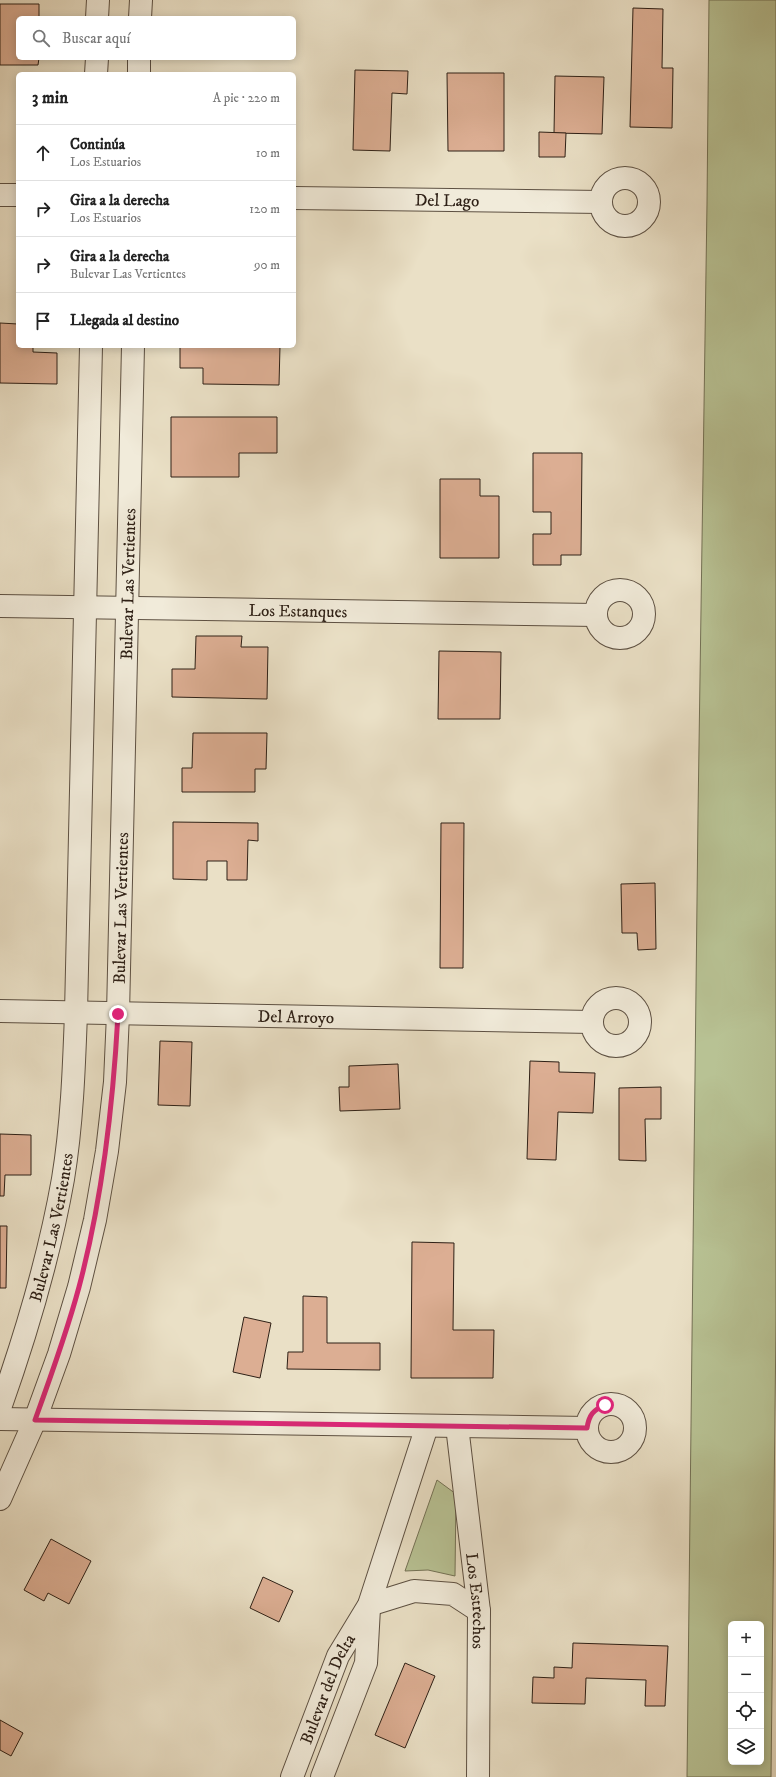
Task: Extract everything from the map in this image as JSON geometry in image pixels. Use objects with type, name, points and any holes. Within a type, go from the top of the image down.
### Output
[{"type":"street","points":[[97,16],[98,0]]},
{"type":"street","points":[[140,0],[140,16]]},
{"type":"street","points":[[96,72],[97,60]]},
{"type":"street","points":[[139,60],[139,72]]},
{"type":"street","points":[[0,195],[16,195]]},
{"type":"street","name":"Del Lago","points":[[296,198],[601,202]]},
{"type":"street","name":"Bulevar Las Vertientes","points":[[0,1408],[24,1341],[46,1260],[63,1178],[73,1096],[86,607],[91,348]]},
{"type":"street","name":"Bulevar Las Vertientes","points":[[0,1499],[35,1420],[59,1354],[79,1287],[95,1220],[107,1151],[115,1082],[128,608],[133,348]]},
{"type":"street","name":"Los Estanques","points":[[0,606],[596,614]]},
{"type":"street","name":"Del Arroyo","points":[[0,1011],[592,1022]]},
{"type":"street","points":[[0,1420],[587,1428]]},
{"type":"street","name":"Bulevar del Delta","points":[[292,1777],[338,1656],[369,1605],[427,1426]]},
{"type":"street","name":"Los Estrechos","points":[[457,1426],[479,1611],[478,1777]]},
{"type":"street","points":[[369,1605],[414,1591],[453,1594],[479,1611]]},
{"type":"street","name":"Bulevar del Delta","points":[[322,1777],[366,1663],[369,1605]]},
{"type":"green space","points":[[709,0],[776,0],[776,1321],[771,1777],[687,1777]]},
{"type":"green space","points":[[437,1480],[456,1494],[455,1576],[428,1570],[405,1571]]},
{"type":"building","points":[[0,4],[39,4],[39,16],[16,16],[16,60],[39,60],[38,65],[0,65]]},
{"type":"building","points":[[633,8],[663,9],[662,68],[673,68],[672,128],[630,127]]},
{"type":"building","points":[[355,70],[408,71],[407,94],[392,93],[390,151],[353,150]]},
{"type":"building","points":[[447,73],[504,73],[504,151],[448,151]]},
{"type":"building","points":[[555,76],[604,77],[602,134],[554,133]]},
{"type":"building","points":[[539,132],[566,133],[565,157],[539,157]]},
{"type":"building","points":[[0,323],[16,324],[16,348],[33,348],[33,352],[57,353],[57,384],[0,383]]},
{"type":"building","points":[[180,348],[280,348],[279,385],[203,384],[203,368],[180,368]]},
{"type":"building","points":[[171,417],[277,417],[277,453],[239,453],[239,477],[171,477]]},
{"type":"building","points":[[533,453],[582,453],[581,555],[561,555],[561,565],[533,565],[533,534],[551,534],[551,512],[533,512]]},
{"type":"building","points":[[440,479],[480,479],[480,496],[499,496],[499,558],[440,558]]},
{"type":"building","points":[[196,636],[242,636],[241,647],[268,647],[267,699],[172,697],[172,669],[195,669]]},
{"type":"building","points":[[439,651],[501,652],[500,719],[438,719]]},
{"type":"building","points":[[193,733],[267,733],[266,769],[255,769],[255,792],[182,792],[182,768],[192,768]]},
{"type":"building","points":[[173,822],[258,823],[258,841],[248,840],[247,880],[227,880],[227,861],[207,861],[207,880],[173,879]]},
{"type":"building","points":[[441,823],[464,823],[463,968],[440,968]]},
{"type":"building","points":[[655,883],[656,949],[638,950],[637,933],[622,933],[621,884]]},
{"type":"building","points":[[160,1041],[192,1042],[190,1106],[158,1105]]},
{"type":"building","points":[[530,1061],[559,1062],[559,1072],[595,1073],[593,1113],[558,1112],[556,1160],[527,1159]]},
{"type":"building","points":[[398,1064],[400,1109],[340,1111],[339,1087],[349,1087],[349,1066]]},
{"type":"building","points":[[661,1087],[661,1119],[645,1119],[646,1161],[619,1160],[619,1088]]},
{"type":"building","points":[[0,1134],[31,1135],[31,1175],[5,1175],[4,1196],[0,1196]]},
{"type":"building","points":[[0,1226],[7,1226],[6,1288],[0,1288]]},
{"type":"building","points":[[412,1242],[454,1243],[453,1330],[494,1330],[493,1378],[411,1378]]},
{"type":"building","points":[[303,1296],[327,1297],[327,1343],[380,1343],[380,1370],[287,1369],[288,1352],[303,1352]]},
{"type":"building","points":[[244,1317],[271,1323],[260,1378],[233,1372]]},
{"type":"building","points":[[51,1539],[91,1561],[69,1604],[48,1593],[44,1601],[24,1590]]},
{"type":"building","points":[[263,1577],[293,1591],[279,1622],[250,1608]]},
{"type":"building","points":[[573,1643],[668,1646],[665,1706],[645,1706],[646,1680],[586,1678],[585,1704],[532,1703],[533,1677],[554,1678],[554,1667],[572,1668]]},
{"type":"building","points":[[405,1663],[435,1676],[405,1748],[375,1735]]},
{"type":"building","points":[[0,1720],[23,1733],[11,1756],[0,1750]]},
{"type":"route","points":[[118,1014],[115,1082],[107,1151],[95,1220],[79,1287],[59,1354],[35,1420],[587,1428],[589,1418],[595,1409],[605,1405]]}]
